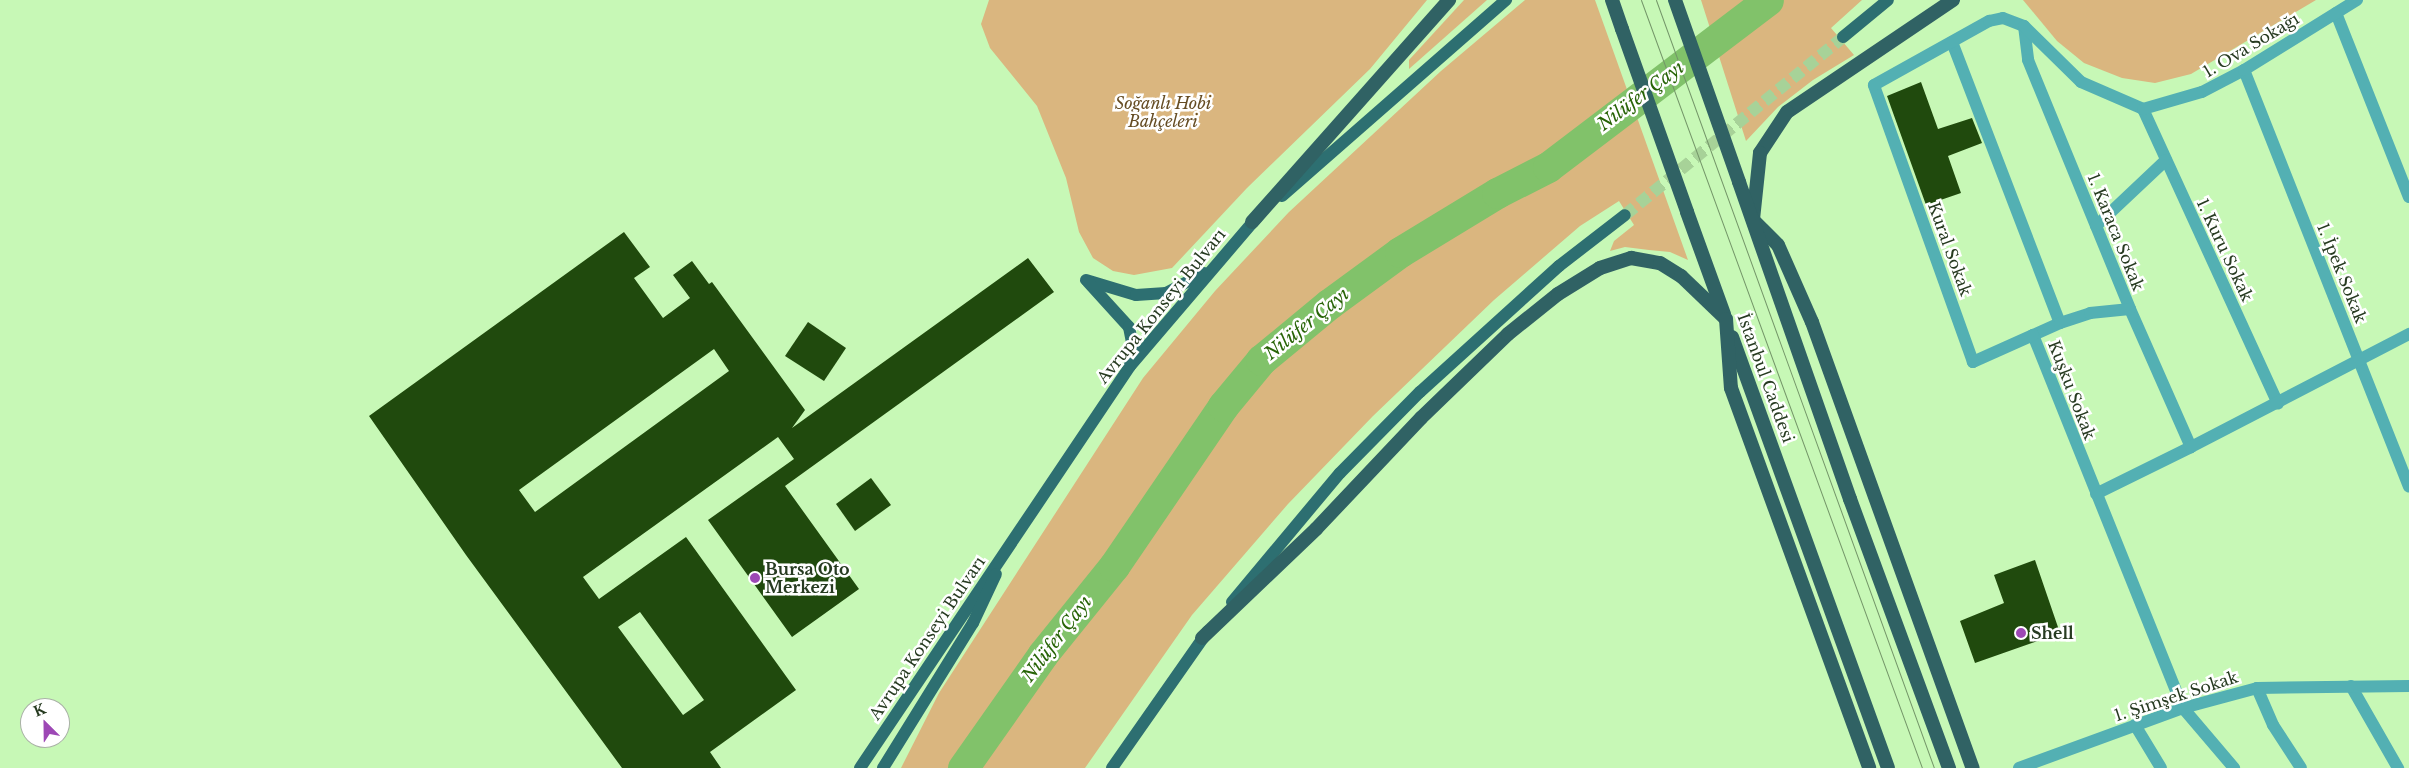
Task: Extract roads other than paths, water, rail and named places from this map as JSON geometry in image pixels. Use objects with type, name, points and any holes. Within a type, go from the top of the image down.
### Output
[{"type":"highway","points":[[1252,222],[1449,0]]},
{"type":"highway","name":"İstanbul Caddesi","points":[[1612,0],[1686,212],[1888,768]]},
{"type":"highway","points":[[1675,0],[1850,499],[1949,768]]},
{"type":"highway","points":[[1753,220],[1760,153],[1787,112],[1953,0]]},
{"type":"highway","points":[[1753,220],[1778,245],[1812,322],[1974,768]]},
{"type":"highway","points":[[1202,638],[1316,529],[1434,405],[1508,334],[1558,294],[1600,268],[1631,258],[1660,263],[1681,276],[1726,319],[1731,388],[1869,768]]},
{"type":"main road","name":"Avrupa Konseyi Bulvarı","points":[[860,768],[1130,366],[1211,269],[1252,222],[1506,0]]},
{"type":"main road","points":[[1843,37],[1888,0]]},
{"type":"main road","points":[[1112,768],[1202,638],[1340,473],[1413,399],[1493,323],[1625,215]]},
{"type":"main road","points":[[1130,366],[1134,348],[1129,327],[1086,280],[1136,295],[1166,293],[1211,269]]},
{"type":"main road","points":[[882,768],[973,623],[1016,534]]},
{"type":"street","name":"1. Ova Sokağı","points":[[2143,109],[2202,92],[2244,70],[2356,0]]},
{"type":"street","points":[[2336,13],[2404,171],[2409,197]]},
{"type":"street","points":[[1952,42],[2003,18],[2024,26],[2081,82],[2143,109]]},
{"type":"street","name":"1. Karaca Sokak","points":[[2024,26],[2028,60],[2130,309],[2192,447]]},
{"type":"street","name":"Kural Sokak","points":[[1952,42],[1874,85],[1973,362],[2033,335]]},
{"type":"street","name":"Kuşku Sokak","points":[[1952,42],[2060,323],[2033,335],[2183,708],[2234,768]]},
{"type":"street","name":"1. İpek Sokak","points":[[2244,70],[2409,487]]},
{"type":"street","name":"1. Kuru Sokak","points":[[2143,109],[2278,404]]},
{"type":"street","points":[[2096,226],[2166,160]]},
{"type":"street","points":[[2060,323],[2090,312],[2130,309]]},
{"type":"street","points":[[2096,494],[2278,404],[2409,334]]},
{"type":"street","points":[[2351,686],[2398,768]]},
{"type":"street","name":"1. Şimşek Sokak","points":[[2019,768],[2183,708],[2257,688],[2409,686]]},
{"type":"street","points":[[2257,688],[2273,725],[2301,768]]},
{"type":"street","points":[[2135,726],[2161,768]]},
{"type":"waterway","name":"Nilüfer Çayı","points":[[963,768],[1043,654],[1114,566],[1223,406],[1261,360],[1329,304],[1400,252],[1497,193],[1548,167],[1768,0]]},
{"type":"tunnel","points":[[1625,215],[1843,37]]},
{"type":"tram line","points":[[1641,0],[1922,768]]},
{"type":"tram line","points":[[1656,0],[1934,768]]},
{"type":"place","name":"Bursa Oto Merkezi","points":[[755,578]]},
{"type":"place","name":"Shell","points":[[2021,633]]},
{"type":"park label","name":"Soğanlı Hobi Bahçeleri","points":[[1163,112]]}]
